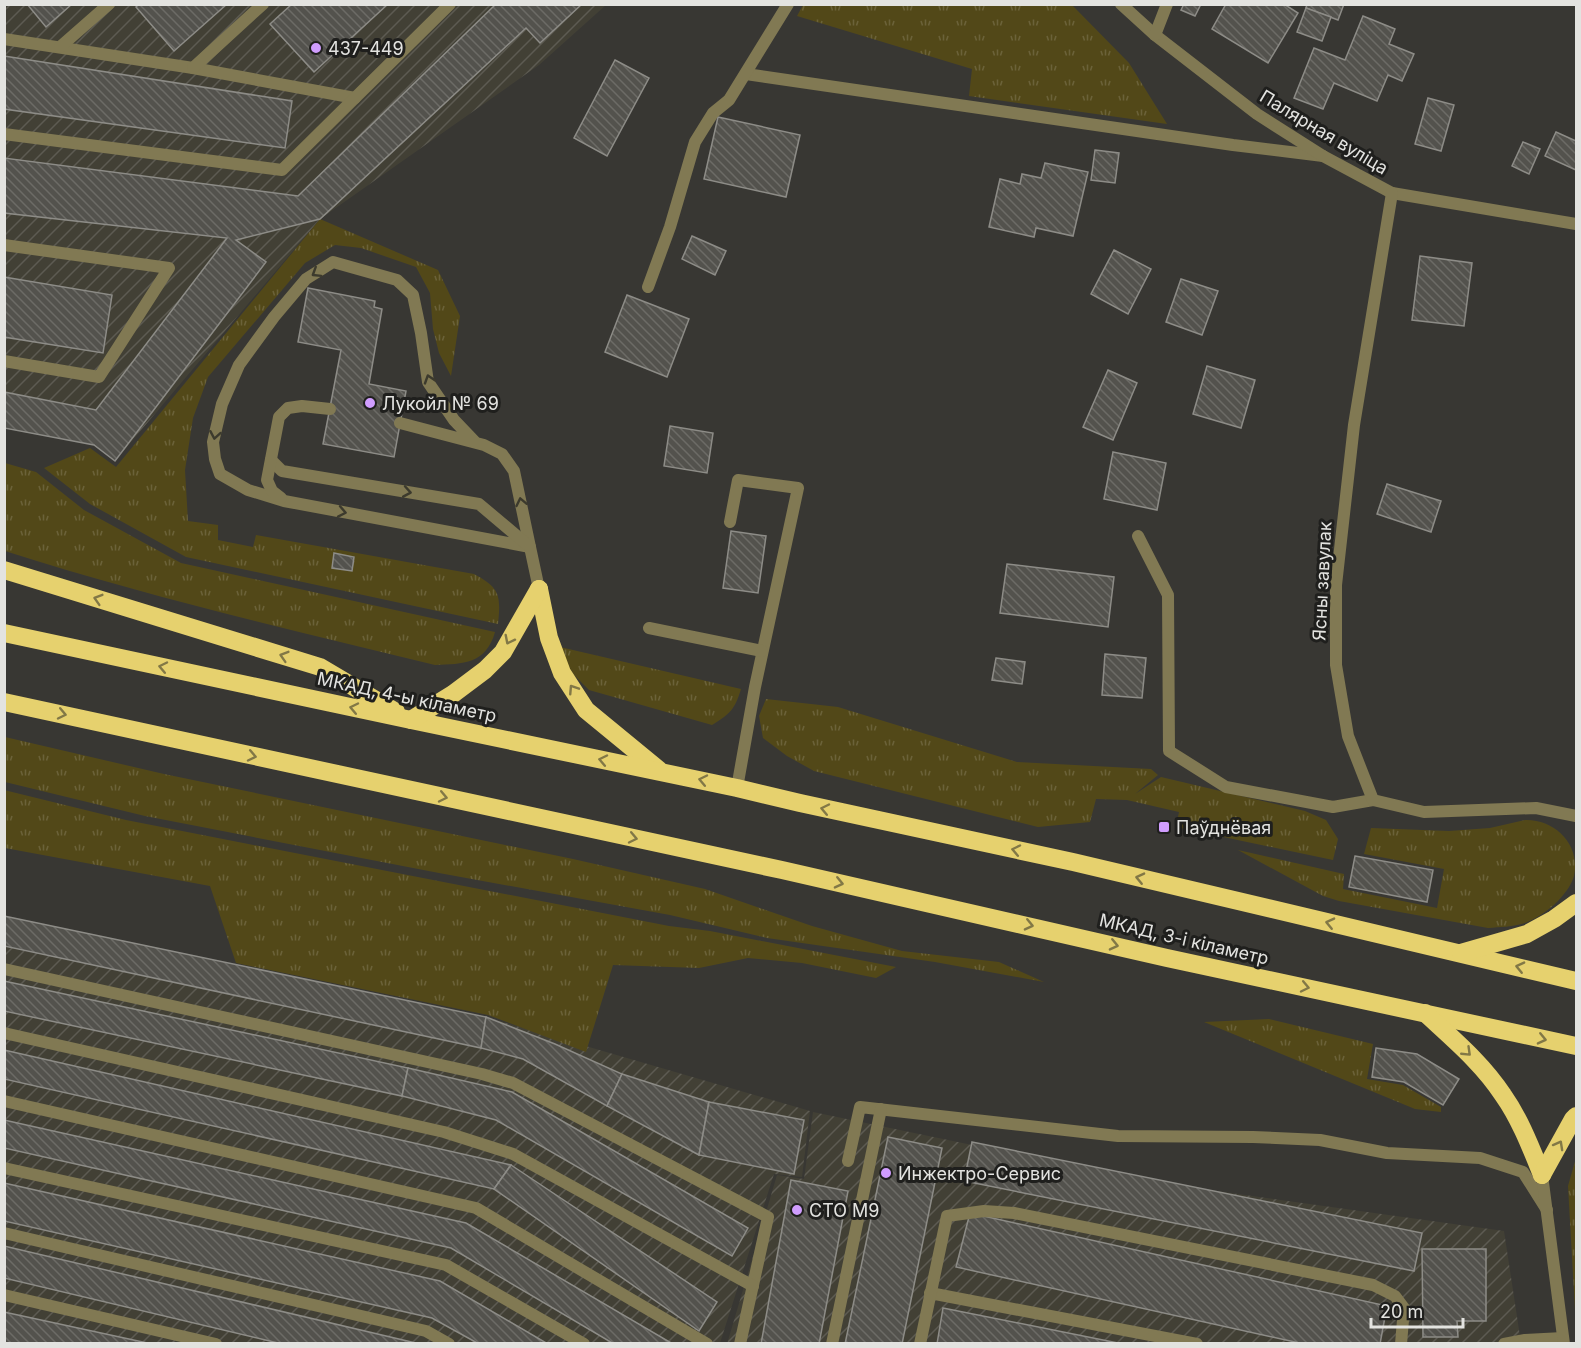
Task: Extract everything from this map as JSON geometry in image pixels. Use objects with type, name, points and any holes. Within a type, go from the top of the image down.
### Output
[{"type":"highway","points":[[4,570],[320,667],[411,720],[469,682],[503,652],[539,590]]},
{"type":"highway","points":[[539,590],[549,638],[562,673],[586,710],[661,771]]},
{"type":"highway","name":"МКАД, 4-ы кіламетр","points":[[4,633],[661,771],[1073,862],[1459,953]]},
{"type":"highway","name":"МКАД, 3-і кіламетр","points":[[4,702],[782,870],[1167,958],[1576,1046]]},
{"type":"highway","points":[[1459,953],[1527,934],[1554,920],[1576,903]]},
{"type":"highway","points":[[1459,953],[1576,981]]},
{"type":"highway","points":[[1424,1012],[1473,1057],[1503,1095],[1524,1131],[1542,1175]]},
{"type":"highway","points":[[1542,1175],[1576,1116]]},
{"type":"street","points":[[60,47],[109,4]]},
{"type":"street","points":[[193,68],[263,4]]},
{"type":"street","points":[[4,134],[282,170],[450,4]]},
{"type":"street","points":[[648,287],[670,227],[695,142],[713,113],[729,100],[788,4]]},
{"type":"street","name":"Палярная вуліца","points":[[1121,4],[1155,35],[1257,114],[1323,156],[1392,193],[1576,224]]},
{"type":"street","points":[[1155,35],[1167,4]]},
{"type":"street","points":[[4,39],[193,68],[356,98]]},
{"type":"street","points":[[746,74],[1323,156]]},
{"type":"street","name":"Ясны завулак","points":[[1373,800],[1348,736],[1336,665],[1336,585],[1354,425],[1392,193]]},
{"type":"street","points":[[4,245],[169,268],[99,377],[4,361]]},
{"type":"street","points":[[475,442],[454,420],[428,382],[413,295],[397,280],[333,262],[306,279],[274,317],[239,365],[222,404],[213,442],[220,474],[248,490],[284,501],[530,547]]},
{"type":"street","points":[[284,501],[272,492],[267,480],[279,417],[288,408],[302,406],[330,409]]},
{"type":"street","points":[[400,423],[475,442],[502,454],[514,471],[539,590]]},
{"type":"street","points":[[271,460],[282,471],[479,504],[530,547]]},
{"type":"street","points":[[730,522],[738,480],[798,488],[762,651],[738,788]]},
{"type":"street","points":[[1138,536],[1168,595],[1169,751],[1226,787],[1333,807],[1373,800],[1424,812],[1536,808],[1576,816]]},
{"type":"street","points":[[649,628],[762,651]]},
{"type":"street","points":[[4,969],[482,1074],[513,1083],[768,1217],[740,1344]]},
{"type":"street","points":[[4,1033],[444,1132],[513,1154],[753,1286]]},
{"type":"street","points":[[4,1101],[476,1208],[707,1344]]},
{"type":"street","points":[[848,1161],[860,1107],[1118,1136],[1320,1140],[1387,1153],[1480,1158],[1523,1172],[1548,1210]]},
{"type":"street","points":[[832,1344],[881,1109]]},
{"type":"street","points":[[4,1168],[446,1265],[584,1344]]},
{"type":"street","points":[[1542,1175],[1564,1341]]},
{"type":"street","points":[[920,1344],[947,1216],[984,1211],[1014,1213],[1373,1285],[1395,1296],[1404,1308],[1401,1344]]},
{"type":"street","points":[[4,1233],[426,1331],[449,1344]]},
{"type":"street","points":[[930,1293],[1197,1344]]},
{"type":"street","points":[[4,1295],[216,1344]]},
{"type":"street","points":[[1504,1344],[1525,1340],[1576,1342]]},
{"type":"shaded area","points":[[4,5],[606,5],[539,65],[320,219],[115,461],[94,445],[5,428]]},
{"type":"shaded area","points":[[5,916],[486,1017],[810,1111],[802,1177],[774,1174],[720,1343],[5,1344]]},
{"type":"shaded area","points":[[813,1112],[1151,1182],[1504,1231],[1521,1343],[727,1344],[777,1175],[804,1179]]},
{"type":"green space","points":[[803,5],[1072,5],[1129,63],[1167,124],[969,96],[972,69],[797,16]]},
{"type":"green space","points":[[320,219],[438,270],[460,316],[451,376],[439,353],[433,329],[430,293],[416,267],[361,248],[335,245],[305,263],[208,377],[193,418],[185,470],[188,521],[218,525],[218,540],[253,547],[256,535],[474,574],[494,588],[497,593],[499,599],[498,624],[186,557],[90,504],[44,468],[90,448],[116,467]]},
{"type":"green space","points":[[5,463],[36,472],[84,510],[181,563],[495,632],[486,651],[472,660],[464,663],[435,665],[165,598],[5,551]]},
{"type":"green space","points":[[560,647],[741,689],[731,710],[712,725],[589,690],[574,675]]},
{"type":"green space","points":[[766,699],[838,707],[1017,762],[1151,769],[1158,775],[1135,794],[1161,777],[1305,811],[1326,820],[1338,839],[1333,860],[1176,827],[1179,812],[1127,800],[1096,799],[1090,822],[1038,827],[814,771],[787,756],[763,738],[759,716]]},
{"type":"green space","points":[[5,737],[164,774],[573,859],[705,889],[812,926],[902,951],[999,962],[1044,982],[935,962],[767,938],[670,915],[145,816],[5,782]]},
{"type":"green space","points":[[4,790],[126,820],[669,926],[710,931],[896,967],[876,978],[802,963],[748,958],[699,968],[613,965],[586,1052],[488,1015],[236,963],[210,886],[5,848]]},
{"type":"green space","points":[[1525,820],[1546,824],[1563,836],[1574,854],[1574,876],[1561,898],[1540,916],[1525,923],[1506,927],[1488,928],[1339,901],[1323,896],[1238,850],[1344,874],[1343,889],[1437,908],[1444,869],[1364,854],[1371,828],[1449,831],[1490,828]]},
{"type":"green space","points":[[1269,1019],[1373,1044],[1367,1079],[1403,1085],[1441,1107],[1441,1112],[1415,1109],[1204,1022]]},
{"type":"green space","points":[[1576,1158],[1576,1312],[1568,1186]]},
{"type":"building","points":[[27,4],[72,4],[46,27]]},
{"type":"building","points":[[139,4],[227,4],[174,51],[136,7]]},
{"type":"building","name":"437-449","points":[[292,4],[388,4],[314,72],[270,24]]},
{"type":"building","points":[[496,4],[582,4],[540,43],[526,28],[320,219],[236,240],[266,262],[115,461],[94,445],[4,428],[4,392],[96,410],[227,238],[4,213],[4,158],[298,196]]},
{"type":"building","points":[[1184,4],[1201,4],[1195,16],[1181,10]]},
{"type":"building","points":[[1226,4],[1284,4],[1298,13],[1268,63],[1212,29]]},
{"type":"building","points":[[1307,4],[1344,4],[1338,20],[1306,8]]},
{"type":"building","points":[[1306,8],[1331,17],[1322,41],[1297,32]]},
{"type":"building","points":[[1363,16],[1395,29],[1389,44],[1414,54],[1402,81],[1388,75],[1377,101],[1334,83],[1323,109],[1294,98],[1314,48],[1345,60]]},
{"type":"building","points":[[4,56],[292,101],[285,148],[4,109]]},
{"type":"building","points":[[615,60],[649,78],[607,156],[574,138]]},
{"type":"building","points":[[1428,98],[1454,105],[1441,151],[1415,144]]},
{"type":"building","points":[[718,117],[800,135],[786,197],[704,179]]},
{"type":"building","points":[[1556,132],[1576,141],[1576,170],[1545,156]]},
{"type":"building","points":[[1523,142],[1540,149],[1529,174],[1512,166]]},
{"type":"building","points":[[1095,150],[1119,153],[1115,183],[1091,180]]},
{"type":"building","points":[[1045,163],[1088,172],[1073,236],[1036,228],[1034,237],[989,227],[1000,179],[1020,184],[1022,174],[1041,178]]},
{"type":"building","points":[[692,236],[726,251],[715,275],[682,259]]},
{"type":"building","points":[[1114,250],[1151,269],[1128,314],[1091,294]]},
{"type":"building","points":[[1420,256],[1472,263],[1464,326],[1412,320]]},
{"type":"building","points":[[4,277],[112,295],[103,353],[4,337]]},
{"type":"building","points":[[1181,279],[1218,291],[1202,335],[1166,322]]},
{"type":"building","points":[[308,288],[375,301],[374,307],[382,309],[369,384],[406,391],[394,457],[323,444],[341,350],[298,342]]},
{"type":"building","points":[[627,295],[689,319],[667,377],[605,352]]},
{"type":"building","points":[[1207,366],[1255,380],[1241,428],[1193,414]]},
{"type":"building","points":[[1108,370],[1137,383],[1113,440],[1083,427]]},
{"type":"building","points":[[670,426],[713,433],[707,473],[664,466]]},
{"type":"building","points":[[1113,452],[1166,463],[1157,510],[1104,499]]},
{"type":"building","points":[[1387,484],[1441,501],[1431,532],[1377,514]]},
{"type":"building","points":[[731,531],[766,536],[758,593],[723,588]]},
{"type":"building","points":[[334,553],[354,557],[352,571],[332,568]]},
{"type":"building","points":[[1007,564],[1114,577],[1108,627],[1000,613]]},
{"type":"building","points":[[1105,654],[1146,658],[1142,698],[1102,695]]},
{"type":"building","points":[[996,658],[1025,662],[1022,684],[992,680]]},
{"type":"building","points":[[1355,856],[1433,870],[1427,902],[1349,887]]},
{"type":"building","points":[[4,916],[486,1017],[481,1048],[4,946]]},
{"type":"building","points":[[4,981],[408,1068],[402,1096],[4,1011]]},
{"type":"building","points":[[486,1017],[622,1074],[607,1106],[523,1059],[481,1048]]},
{"type":"building","points":[[1376,1048],[1417,1054],[1459,1079],[1443,1105],[1404,1082],[1372,1077]]},
{"type":"building","points":[[4,1050],[511,1165],[494,1189],[4,1079]]},
{"type":"building","points":[[408,1068],[512,1092],[748,1228],[732,1256],[496,1120],[402,1096]]},
{"type":"building","points":[[622,1074],[709,1102],[699,1155],[607,1106]]},
{"type":"building","points":[[709,1102],[804,1120],[794,1174],[699,1155]]},
{"type":"building","points":[[4,1120],[466,1223],[673,1344],[614,1344],[451,1248],[4,1148]]},
{"type":"building","points":[[888,1137],[942,1148],[902,1344],[845,1344]]},
{"type":"building","points":[[972,1142],[1422,1233],[1414,1271],[964,1181]]},
{"type":"building","points":[[511,1165],[717,1302],[699,1331],[494,1189]]},
{"type":"building","points":[[791,1180],[848,1191],[819,1344],[761,1344]]},
{"type":"building","points":[[4,1183],[440,1281],[548,1344],[479,1344],[432,1318],[4,1221]]},
{"type":"building","points":[[970,1213],[1387,1306],[1380,1344],[1304,1344],[956,1267]]},
{"type":"building","points":[[4,1246],[420,1344],[282,1344],[4,1278]]},
{"type":"building","points":[[1422,1249],[1486,1249],[1486,1321],[1457,1321],[1458,1337],[1423,1337]]},
{"type":"building","points":[[943,1308],[1123,1344],[937,1344]]},
{"type":"building","points":[[4,1312],[152,1344],[4,1344]]},
{"type":"place","name":"437-449","points":[[316,48]]},
{"type":"place","name":"Лукойл № 69","points":[[370,403]]},
{"type":"place","name":"Паўднёвая","points":[[1164,827]]},
{"type":"place","name":"Инжектро-Сервис","points":[[886,1173]]},
{"type":"place","name":"СТО М9","points":[[797,1210]]}]
